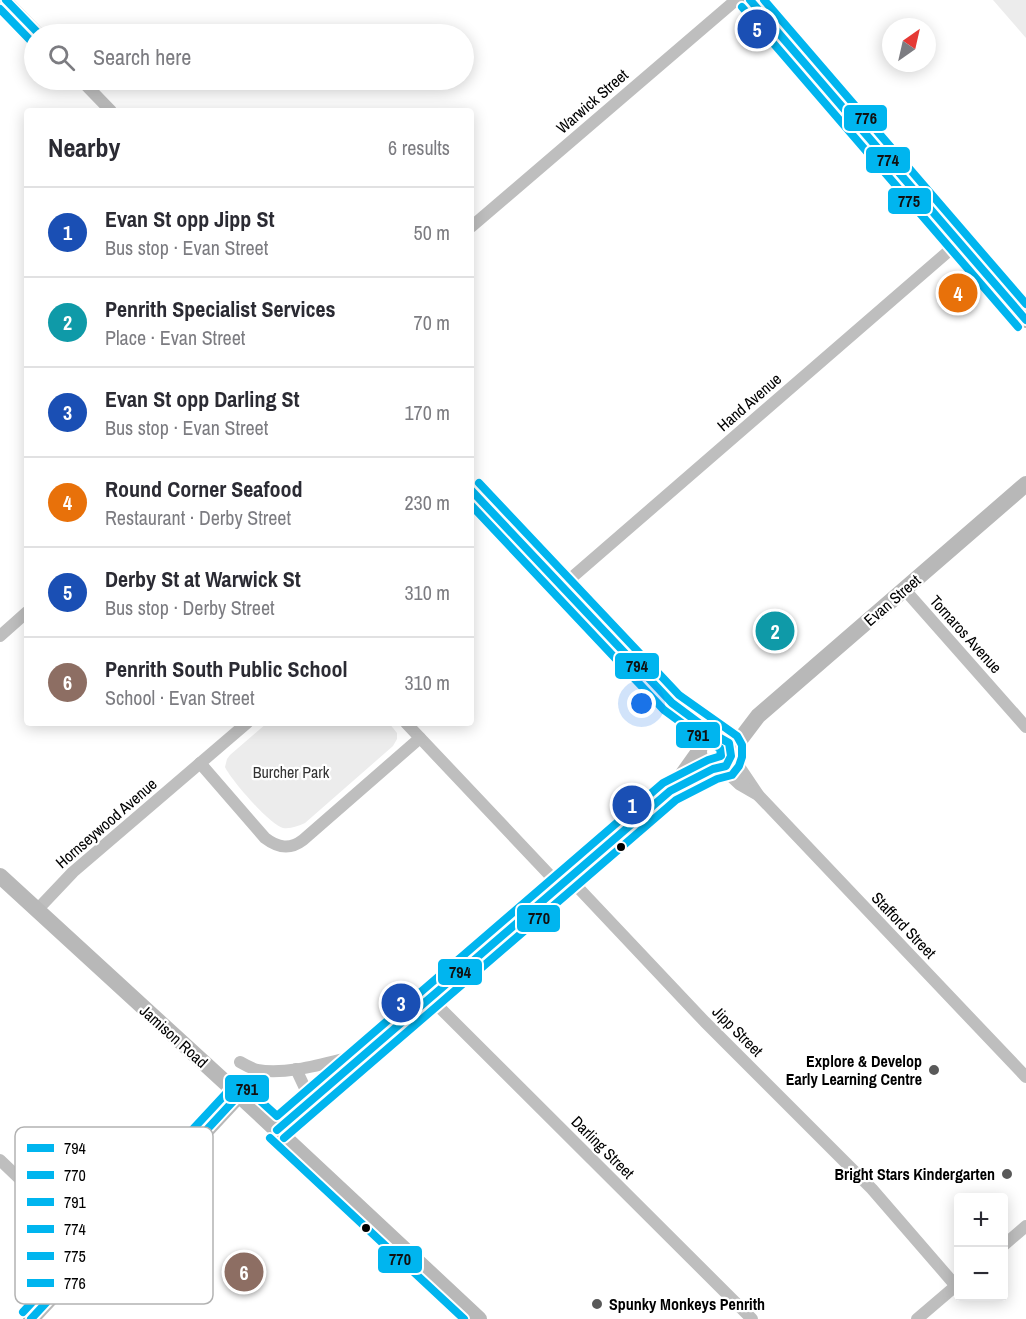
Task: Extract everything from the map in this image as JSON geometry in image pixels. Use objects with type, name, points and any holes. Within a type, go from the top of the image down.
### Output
[{"type":"street","points":[[6,0],[29,24]]},
{"type":"street","name":"Warwick Street","points":[[474,224],[736,0]]},
{"type":"street","points":[[750,0],[1026,320]]},
{"type":"street","points":[[91,90],[108,108]]},
{"type":"street","name":"Hand Avenue","points":[[562,586],[958,243]]},
{"type":"street","name":"Evan Street","points":[[277,1130],[670,791],[723,752],[758,716],[1026,484]]},
{"type":"street","name":"Stafford Street","points":[[474,493],[672,703],[723,752],[759,796],[1026,1077]]},
{"type":"street","name":"Tornaros Avenue","points":[[904,590],[1026,727]]},
{"type":"street","points":[[0,636],[24,615]]},
{"type":"street","name":"Stafford Street","points":[[672,703],[699,749]]},
{"type":"street","name":"Hornseywood Avenue","points":[[37,910],[73,872],[243,726]]},
{"type":"street","points":[[409,726],[565,882]]},
{"type":"street","points":[[200,763],[265,838],[279,846],[290,847],[303,840],[420,738]]},
{"type":"street","name":"Evan Street","points":[[670,791],[706,738],[723,752]]},
{"type":"street","points":[[699,749],[704,765],[723,752]]},
{"type":"street","name":"Jamison Road","points":[[0,876],[479,1319]]},
{"type":"street","name":"Jipp Street","points":[[565,882],[872,1189],[954,1282]]},
{"type":"street","name":"Darling Street","points":[[430,998],[752,1319]]},
{"type":"street","name":"Evan Street","points":[[240,1062],[256,1070],[277,1071],[365,1054]]},
{"type":"street","points":[[296,1069],[311,1101]]},
{"type":"street","points":[[209,1127],[239,1095]]},
{"type":"street","points":[[0,1160],[15,1174]]},
{"type":"street","points":[[1008,1242],[1026,1226]]},
{"type":"street","points":[[917,1319],[954,1288]]},
{"type":"street","points":[[31,1319],[45,1304]]},
{"type":"green space","points":[[993,0],[1026,0],[1026,38]]},
{"type":"green space","name":"Burcher Park","points":[[264,726],[391,726],[397,733],[393,746],[305,823],[292,828],[277,825],[251,801],[225,767],[230,755]]},
{"type":"transit line","name":"794","points":[[6,0],[29,24]]},
{"type":"transit line","name":"774","points":[[750,0],[1026,320]]},
{"type":"transit line","name":"776","points":[[764,0],[1026,304]]},
{"type":"transit line","name":"775","points":[[742,7],[1018,327]]},
{"type":"transit line","name":"770","points":[[0,9],[24,34]]},
{"type":"transit line","name":"770","points":[[284,1138],[676,800],[717,779],[732,775],[742,757],[742,745],[737,736],[679,695],[479,483]]},
{"type":"transit line","name":"794","points":[[277,1130],[670,791],[713,769],[726,766],[731,756],[729,743],[672,703],[474,493]]},
{"type":"transit line","name":"791","points":[[195,1127],[233,1086],[239,1085],[244,1086],[277,1116],[663,783],[708,760],[721,756],[720,748],[709,743],[664,710],[474,508]]},
{"type":"transit line","name":"794","points":[[209,1127],[239,1095]]},
{"type":"transit line","name":"770","points":[[270,1138],[464,1319]]},
{"type":"transit line","name":"791","points":[[23,1312],[30,1304]]},
{"type":"transit line","name":"794","points":[[31,1319],[45,1304]]},
{"type":"place","name":"Derby St at Warwick St","points":[[757,29]]},
{"type":"place","name":"Round Corner Seafood","points":[[958,293]]},
{"type":"place","name":"Penrith Specialist Services","points":[[775,631]]},
{"type":"place","name":"Evan St opp Jipp St","points":[[632,805]]},
{"type":"place","name":"Evan St opp Darling St","points":[[401,1003]]},
{"type":"place","name":"Explore & Develop Early Learning Centre","points":[[934,1070]]},
{"type":"place","name":"Bright Stars Kindergarten","points":[[1007,1174]]},
{"type":"place","name":"Penrith South Public School","points":[[244,1272]]},
{"type":"place","name":"Spunky Monkeys Penrith","points":[[597,1304]]}]
